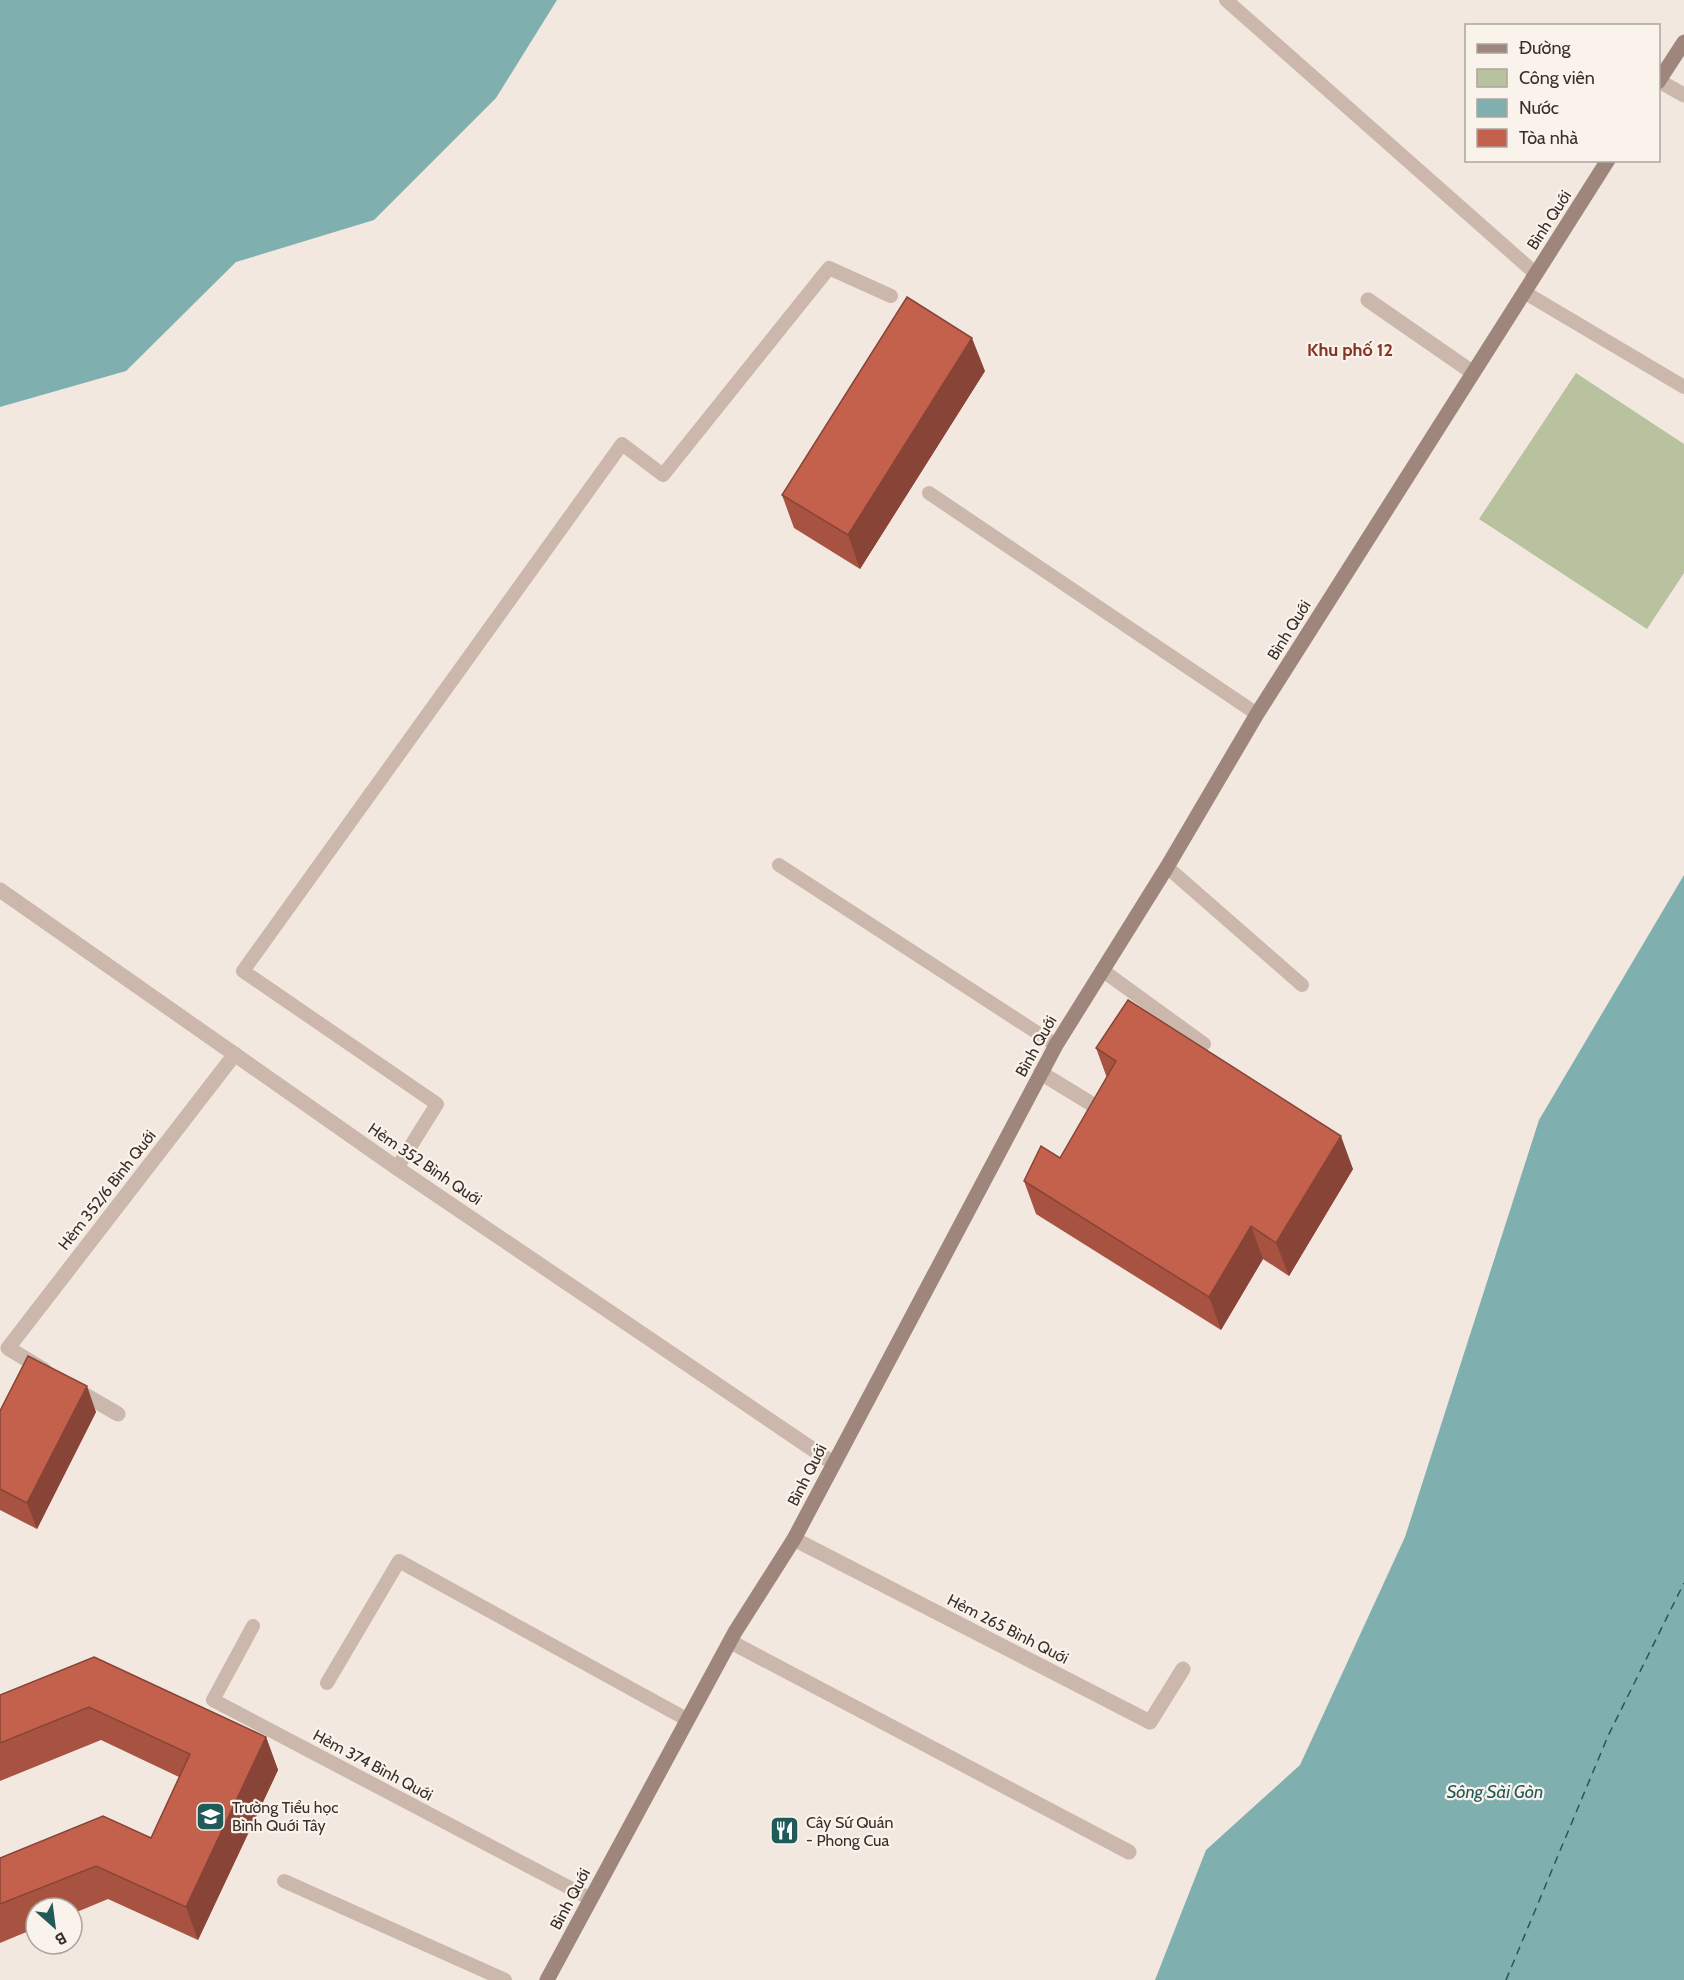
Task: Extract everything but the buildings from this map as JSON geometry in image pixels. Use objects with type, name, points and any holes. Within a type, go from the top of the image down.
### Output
[{"type":"main road","points":[[1660,80],[1684,42]]},
{"type":"main road","name":"Bình Quới","points":[[548,1980],[731,1642],[794,1539],[1056,1045],[1167,867],[1257,714],[1607,162]]},
{"type":"street","points":[[1660,83],[1684,96]]},
{"type":"street","points":[[1368,300],[1472,372]]},
{"type":"street","name":"Hẻm 352 Bình Quới","points":[[0,890],[397,1168],[833,1463]]},
{"type":"street","name":"Hẻm 352/6 Bình Quới","points":[[118,1414],[4,1346],[235,1054]]},
{"type":"street","points":[[1041,1073],[1120,1121]]},
{"type":"street","name":"Hẻm 265 Bình Quới","points":[[794,1539],[1150,1722],[1183,1669]]},
{"type":"street","points":[[731,1642],[1129,1852]]},
{"type":"lane","points":[[1226,0],[1536,274]]},
{"type":"lane","points":[[397,1168],[437,1104],[243,971],[622,444],[663,475],[829,268],[891,296]]},
{"type":"lane","points":[[1524,292],[1684,387]]},
{"type":"lane","points":[[929,493],[1257,714]]},
{"type":"lane","points":[[779,865],[1056,1045]]},
{"type":"lane","points":[[1167,867],[1302,985]]},
{"type":"lane","points":[[1102,970],[1204,1044]]},
{"type":"lane","points":[[327,1683],[399,1561],[688,1720]]},
{"type":"lane","name":"Hẻm 374 Bình Quới","points":[[253,1626],[213,1700],[591,1899]]},
{"type":"lane","points":[[284,1881],[505,1980]]},
{"type":"green space","points":[[1576,373],[1684,444],[1684,573],[1647,629],[1479,519]]},
{"type":"water","points":[[0,0],[557,0],[496,98],[374,220],[236,262],[126,371],[0,407]]},
{"type":"water","name":"Sông Sài Gòn","points":[[1684,875],[1684,1980],[1155,1980],[1206,1850],[1300,1765],[1405,1537],[1539,1120]]},
{"type":"ferry route","points":[[1506,1980],[1608,1736],[1684,1583]]},
{"type":"place","name":"Trường Tiểu học Bình Quới Tây","points":[[211,1816]]},
{"type":"place","name":"Cây Sứ Quán - Phong Cua","points":[[785,1831]]},
{"type":"district","name":"Khu phố 12","points":[[1350,350]]}]
